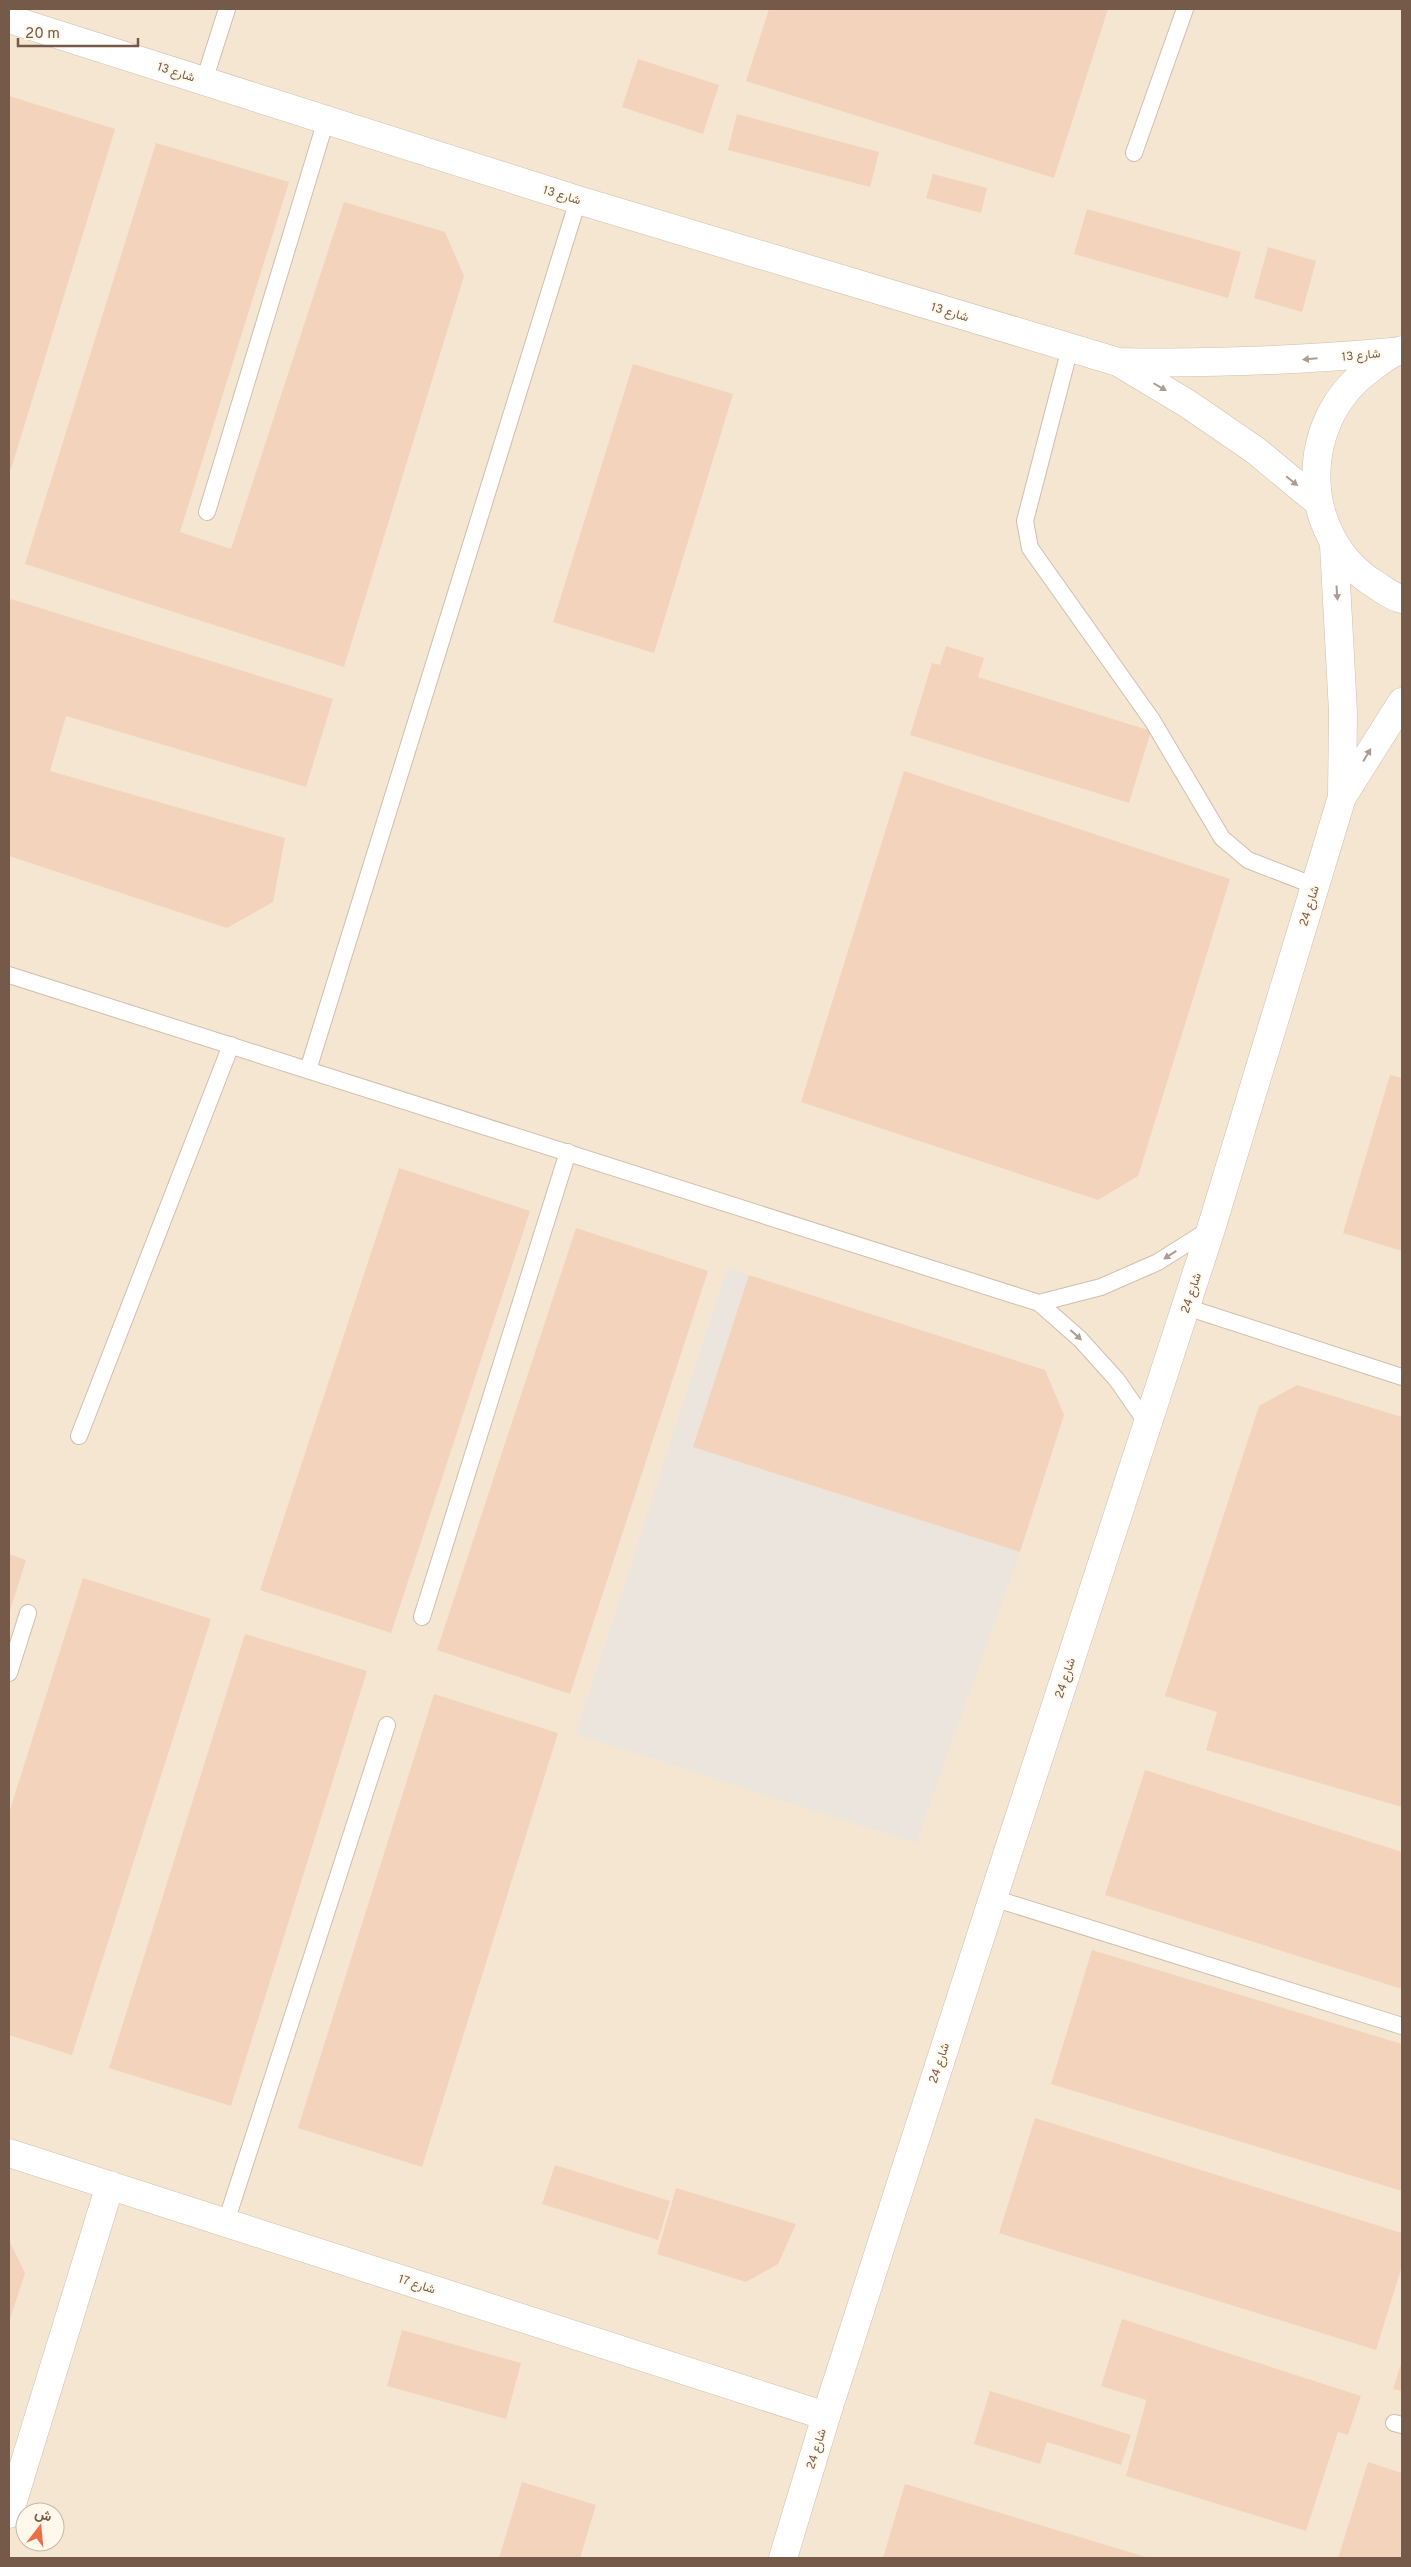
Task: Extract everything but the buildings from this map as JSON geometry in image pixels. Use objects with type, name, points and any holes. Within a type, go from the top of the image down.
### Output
[{"type":"street","name":"شارع 13","points":[[14,16],[204,81],[578,200],[1118,362],[1210,364],[1302,360],[1398,351]]},
{"type":"street","points":[[1398,351],[1357,378],[1330,414],[1316,458],[1318,502],[1334,544],[1361,576],[1402,599]]},
{"type":"street","name":"شارع 13","points":[[1118,362],[1203,414],[1255,450],[1318,502]]},
{"type":"street","name":"شارع 24","points":[[1334,544],[1342,712],[1342,797]]},
{"type":"street","name":"شارع 24","points":[[783,2558],[826,2416],[1211,1229],[1342,797],[1402,702]]},
{"type":"street","name":"شارع 17","points":[[9,2153],[826,2416]]},
{"type":"street","points":[[9,2514],[110,2185]]},
{"type":"lane","points":[[204,81],[227,9]]},
{"type":"lane","points":[[1134,153],[1185,9]]},
{"type":"lane","points":[[207,512],[326,120]]},
{"type":"lane","points":[[308,1070],[578,200]]},
{"type":"lane","points":[[1070,348],[1025,522],[1030,548],[1152,720],[1222,838],[1248,860],[1315,886]]},
{"type":"lane","points":[[9,975],[1039,1303],[1080,1338],[1117,1380],[1148,1425]]},
{"type":"lane","points":[[78,1436],[231,1045]]},
{"type":"lane","points":[[422,1617],[568,1152]]},
{"type":"lane","points":[[1039,1303],[1101,1287],[1158,1262],[1211,1229]]},
{"type":"lane","points":[[1186,1307],[1402,1377]]},
{"type":"lane","points":[[9,1673],[28,1613]]},
{"type":"lane","points":[[226,2222],[388,1726]]},
{"type":"lane","points":[[993,1898],[1402,2026]]},
{"type":"shaded area","points":[[9,9],[1402,9],[1402,2558],[9,2558]]},
{"type":"shaded area","points":[[727,1268],[1045,1370],[1064,1415],[1020,1552],[916,1843],[576,1734]]}]
